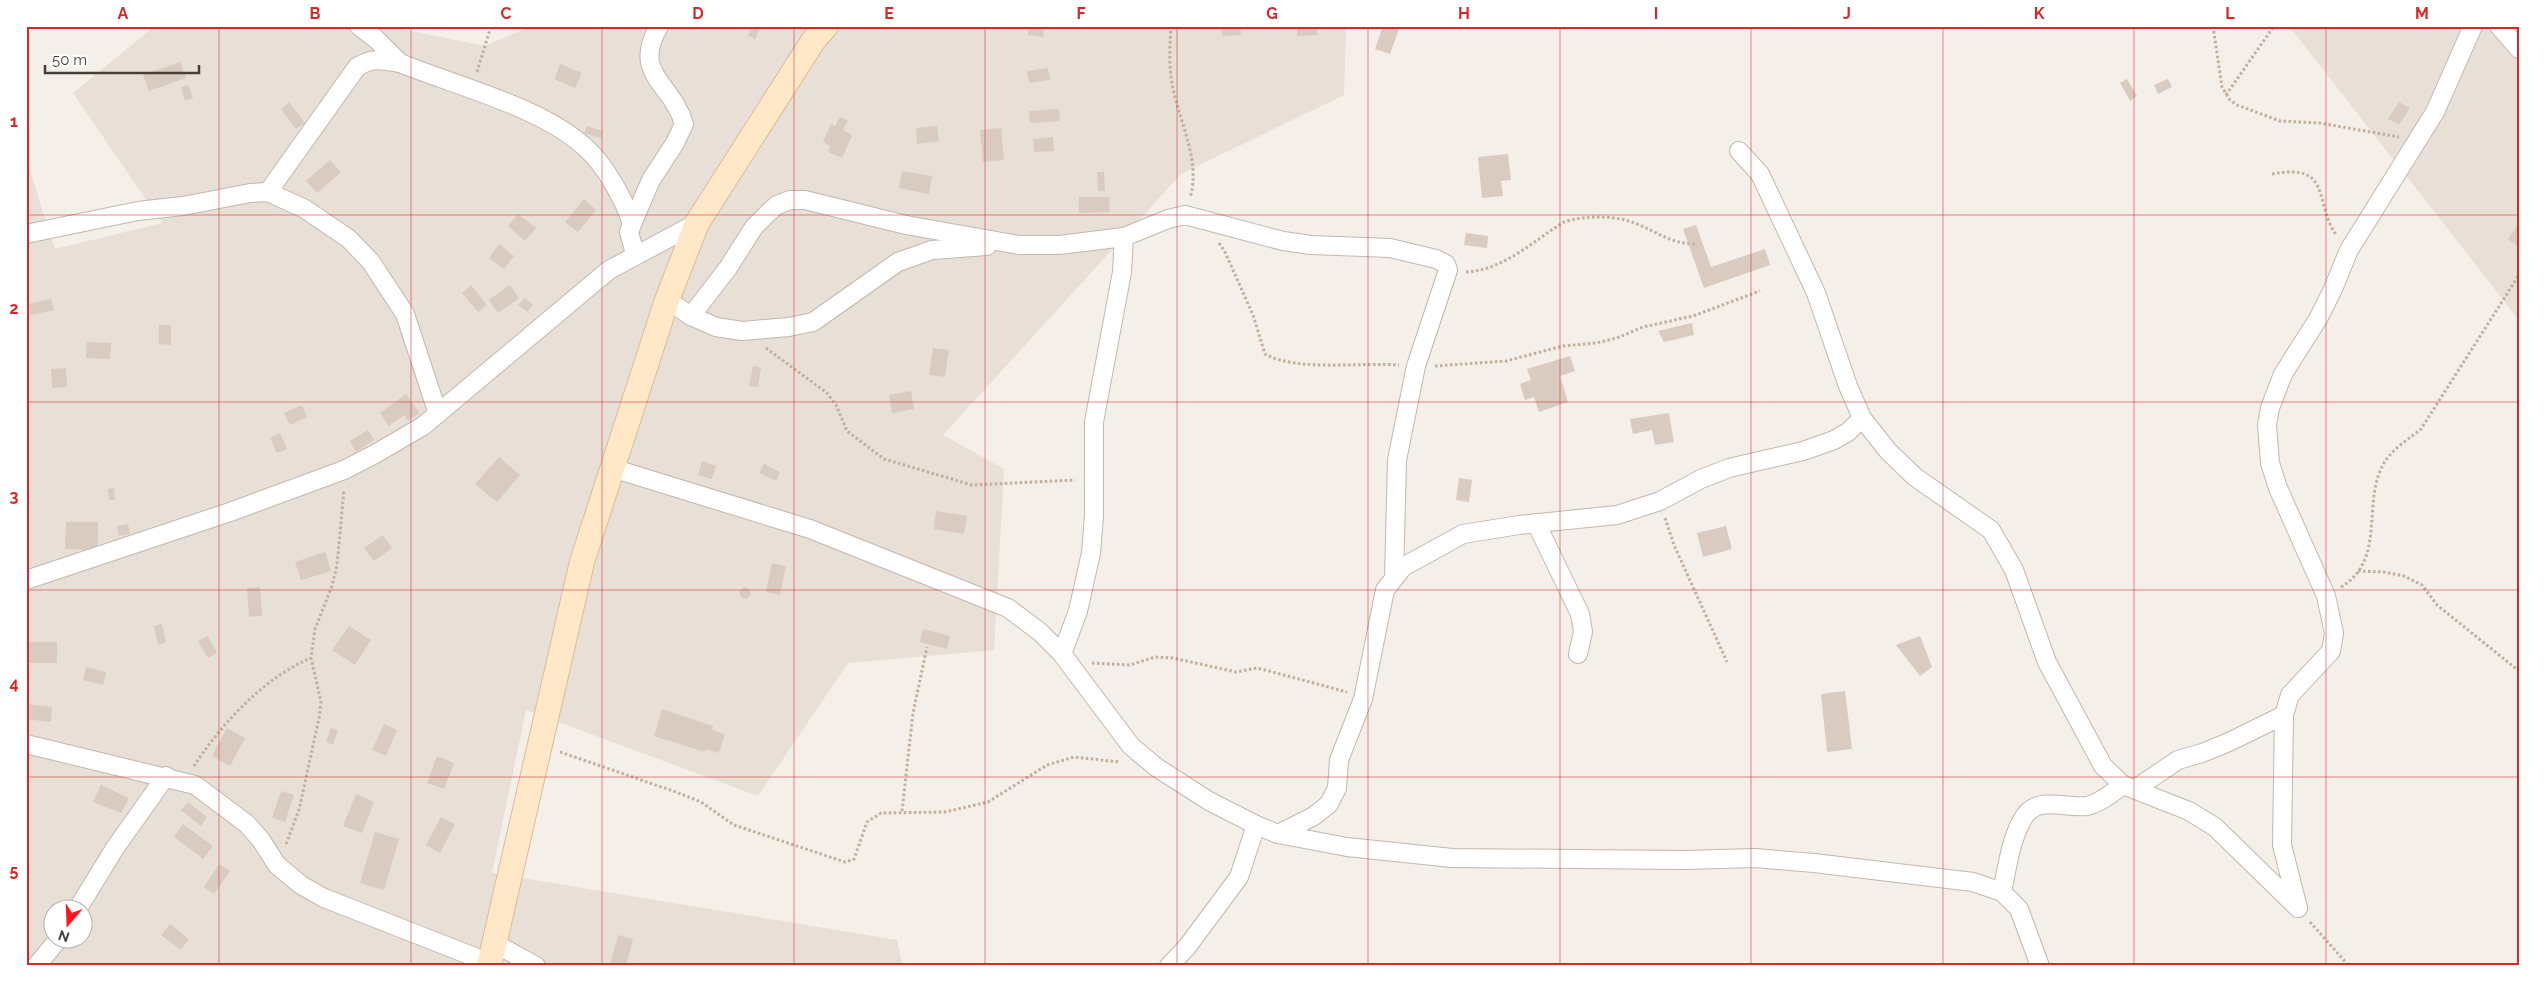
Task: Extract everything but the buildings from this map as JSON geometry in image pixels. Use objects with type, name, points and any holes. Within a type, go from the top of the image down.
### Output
[{"type":"main road","points":[[491,957],[582,562],[667,300],[696,223],[813,41],[826,26]]},
{"type":"street","points":[[359,26],[376,39],[400,64]]},
{"type":"street","points":[[635,254],[629,232],[632,224],[651,180],[675,143],[684,124],[668,92],[648,66],[648,54],[653,36],[659,26]]},
{"type":"street","points":[[2298,908],[2282,845],[2284,715],[2290,695],[2331,650],[2334,633],[2326,596],[2278,488],[2270,463],[2267,425],[2270,408],[2283,374],[2318,319],[2349,250],[2435,112],[2473,26]]},
{"type":"street","points":[[2499,26],[2519,49]]},
{"type":"street","points":[[268,192],[358,67],[371,59],[400,64],[511,104],[570,135],[588,150],[627,207],[632,224]]},
{"type":"street","points":[[1739,151],[1760,174],[1816,294],[1848,386],[1862,418],[1888,451],[1915,477],[1991,530],[2014,570],[2047,662],[2103,766],[2129,787],[2190,811],[2215,827],[2298,908]]},
{"type":"street","points":[[26,234],[138,211],[184,206],[250,193],[268,192],[305,209],[349,239],[371,262],[405,314],[438,414]]},
{"type":"street","points":[[691,316],[728,268],[754,227],[777,206],[790,200],[805,200],[906,224],[1019,245]]},
{"type":"street","points":[[667,300],[691,316],[716,327],[742,331],[813,322],[898,262],[932,250],[964,246],[1059,245],[1090,239],[1124,237],[1168,219],[1185,215],[1283,241],[1311,245],[1390,248],[1436,259],[1446,264],[1448,270],[1416,366],[1397,460],[1394,577]]},
{"type":"street","points":[[26,580],[230,512],[344,470],[423,426],[609,270],[635,254],[696,223]]},
{"type":"street","points":[[1064,657],[1078,611],[1091,553],[1094,516],[1094,422],[1102,388],[1122,272],[1124,237]]},
{"type":"street","points":[[1278,834],[1314,816],[1329,804],[1337,788],[1339,760],[1365,691],[1385,590],[1403,567],[1463,534],[1536,523],[1617,515],[1660,501],[1701,479],[1722,471],[1803,451],[1834,440],[1848,432],[1862,418]]},
{"type":"street","points":[[612,468],[810,529],[1008,608],[1040,632],[1064,657],[1131,746],[1156,767],[1209,801],[1278,834],[1347,847],[1452,858],[1685,860],[1755,858],[1973,882],[2002,892],[2019,909],[2040,966]]},
{"type":"street","points":[[1536,523],[1580,614],[1583,632],[1578,654]]},
{"type":"street","points":[[2002,892],[2014,839],[2022,819],[2031,810],[2043,803],[2089,806],[2178,760],[2229,742],[2284,715]]},
{"type":"street","points":[[26,744],[129,770],[166,776],[195,785],[247,824],[261,840],[277,865],[301,885],[324,898],[491,957],[536,966]]},
{"type":"street","points":[[83,900],[116,848],[166,776]]},
{"type":"street","points":[[1169,966],[1187,947],[1239,877],[1256,825]]},
{"type":"street","points":[[36,966],[50,950]]},
{"type":"path","points":[[472,90],[491,26]]},
{"type":"path","points":[[1171,26],[1169,49],[1171,77],[1194,181],[1185,215]]},
{"type":"path","points":[[2213,26],[2220,78],[2226,95],[2237,105],[2280,122],[2320,123],[2418,140]]},
{"type":"path","points":[[2226,95],[2274,26]]},
{"type":"path","points":[[2272,174],[2294,172],[2313,180],[2320,188],[2331,228],[2349,250]]},
{"type":"path","points":[[1448,270],[1482,272],[1503,262],[1564,222],[1574,218],[1622,219],[1681,244],[1695,244]]},
{"type":"path","points":[[1207,220],[1213,236],[1225,252],[1253,315],[1265,354],[1282,360],[1318,365],[1376,363],[1416,366],[1506,362],[1563,346],[1596,343],[1617,338],[1643,327],[1693,316],[1760,291]]},
{"type":"path","points":[[2326,596],[2350,582],[2358,572],[2369,551],[2377,480],[2384,463],[2399,447],[2421,429],[2519,275]]},
{"type":"path","points":[[742,331],[827,393],[836,405],[847,431],[884,459],[897,465],[972,485],[1094,479]]},
{"type":"path","points":[[277,865],[299,810],[319,718],[321,702],[311,658],[315,628],[332,586],[337,565],[343,512],[344,470]]},
{"type":"path","points":[[1660,501],[1674,545],[1727,662]]},
{"type":"path","points":[[2358,572],[2384,572],[2404,576],[2422,585],[2438,604],[2519,671]]},
{"type":"path","points":[[902,811],[913,713],[927,647]]},
{"type":"path","points":[[1064,657],[1116,665],[1130,665],[1155,657],[1173,658],[1236,672],[1257,668],[1344,692],[1365,691]]},
{"type":"path","points":[[184,781],[210,740],[234,714],[290,667],[311,658]]},
{"type":"path","points":[[541,744],[701,802],[734,825],[845,862],[854,859],[867,822],[881,813],[902,811],[946,812],[988,802],[1047,765],[1074,757],[1156,767]]},
{"type":"path","points":[[2298,908],[2349,966]]},
{"type":"shaded area","points":[[155,26],[386,26],[485,46],[531,26],[1346,26],[1344,95],[1181,174],[943,435],[1004,469],[994,650],[848,663],[758,796],[526,710],[492,873],[897,940],[903,966],[26,966],[26,159],[55,249],[162,223],[73,93]]},
{"type":"shaded area","points":[[2289,26],[2519,26],[2519,320]]}]
